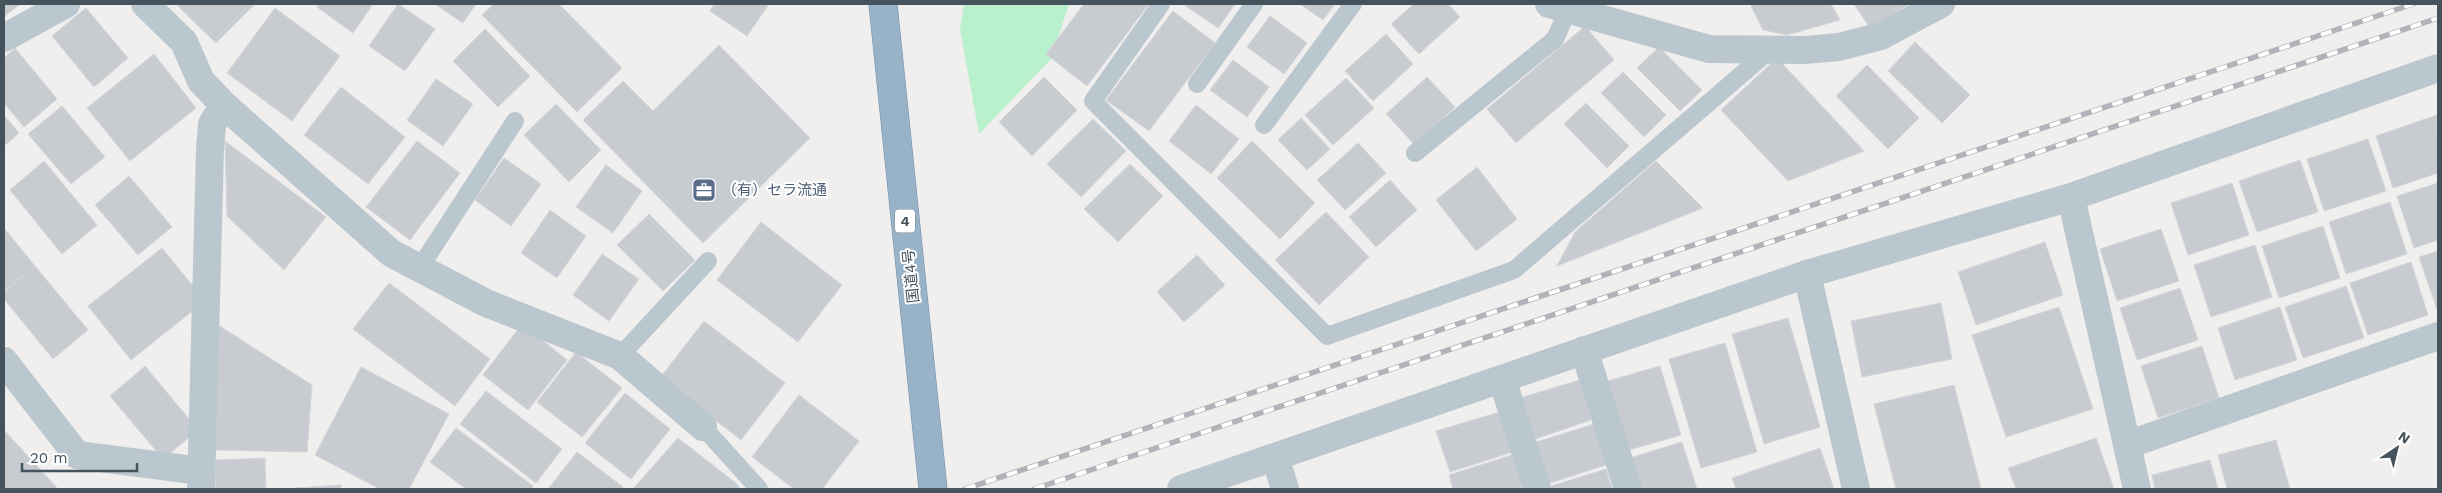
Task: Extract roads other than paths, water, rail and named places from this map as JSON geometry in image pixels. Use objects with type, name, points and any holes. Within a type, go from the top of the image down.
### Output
[{"type":"highway","name":"国道4号","points":[[883,4],[933,489]]},
{"type":"street","points":[[4,38],[66,4]]},
{"type":"street","points":[[145,4],[184,42],[201,81],[224,105],[391,253],[486,303],[620,356],[703,427]]},
{"type":"street","points":[[1558,7],[1709,49],[1804,50],[1839,47],[1872,38],[1941,4]]},
{"type":"street","points":[[1181,489],[1807,274],[2071,197],[2438,68]]},
{"type":"street","points":[[4,361],[77,455],[201,480],[210,150],[212,124],[224,105]]},
{"type":"street","points":[[2071,197],[2137,489]]},
{"type":"street","points":[[1807,274],[1856,489]]},
{"type":"street","points":[[2127,445],[2438,336]]},
{"type":"street","points":[[1584,350],[1628,489]]},
{"type":"street","points":[[1502,379],[1537,489]]},
{"type":"street","points":[[1275,458],[1285,489]]},
{"type":"lane","points":[[1161,4],[1093,101],[1327,336],[1514,270],[1770,50]]},
{"type":"lane","points":[[1197,84],[1254,4]]},
{"type":"lane","points":[[1264,125],[1353,4]]},
{"type":"lane","points":[[1415,153],[1555,39],[1558,7]]},
{"type":"lane","points":[[419,269],[515,121]]},
{"type":"lane","points":[[620,356],[708,261]]},
{"type":"lane","points":[[703,427],[759,489]]},
{"type":"railway","points":[[965,489],[2413,4]]},
{"type":"railway","points":[[1034,489],[2438,18]]},
{"type":"place","name":"（有）セラ流通","points":[[704,190]]}]
